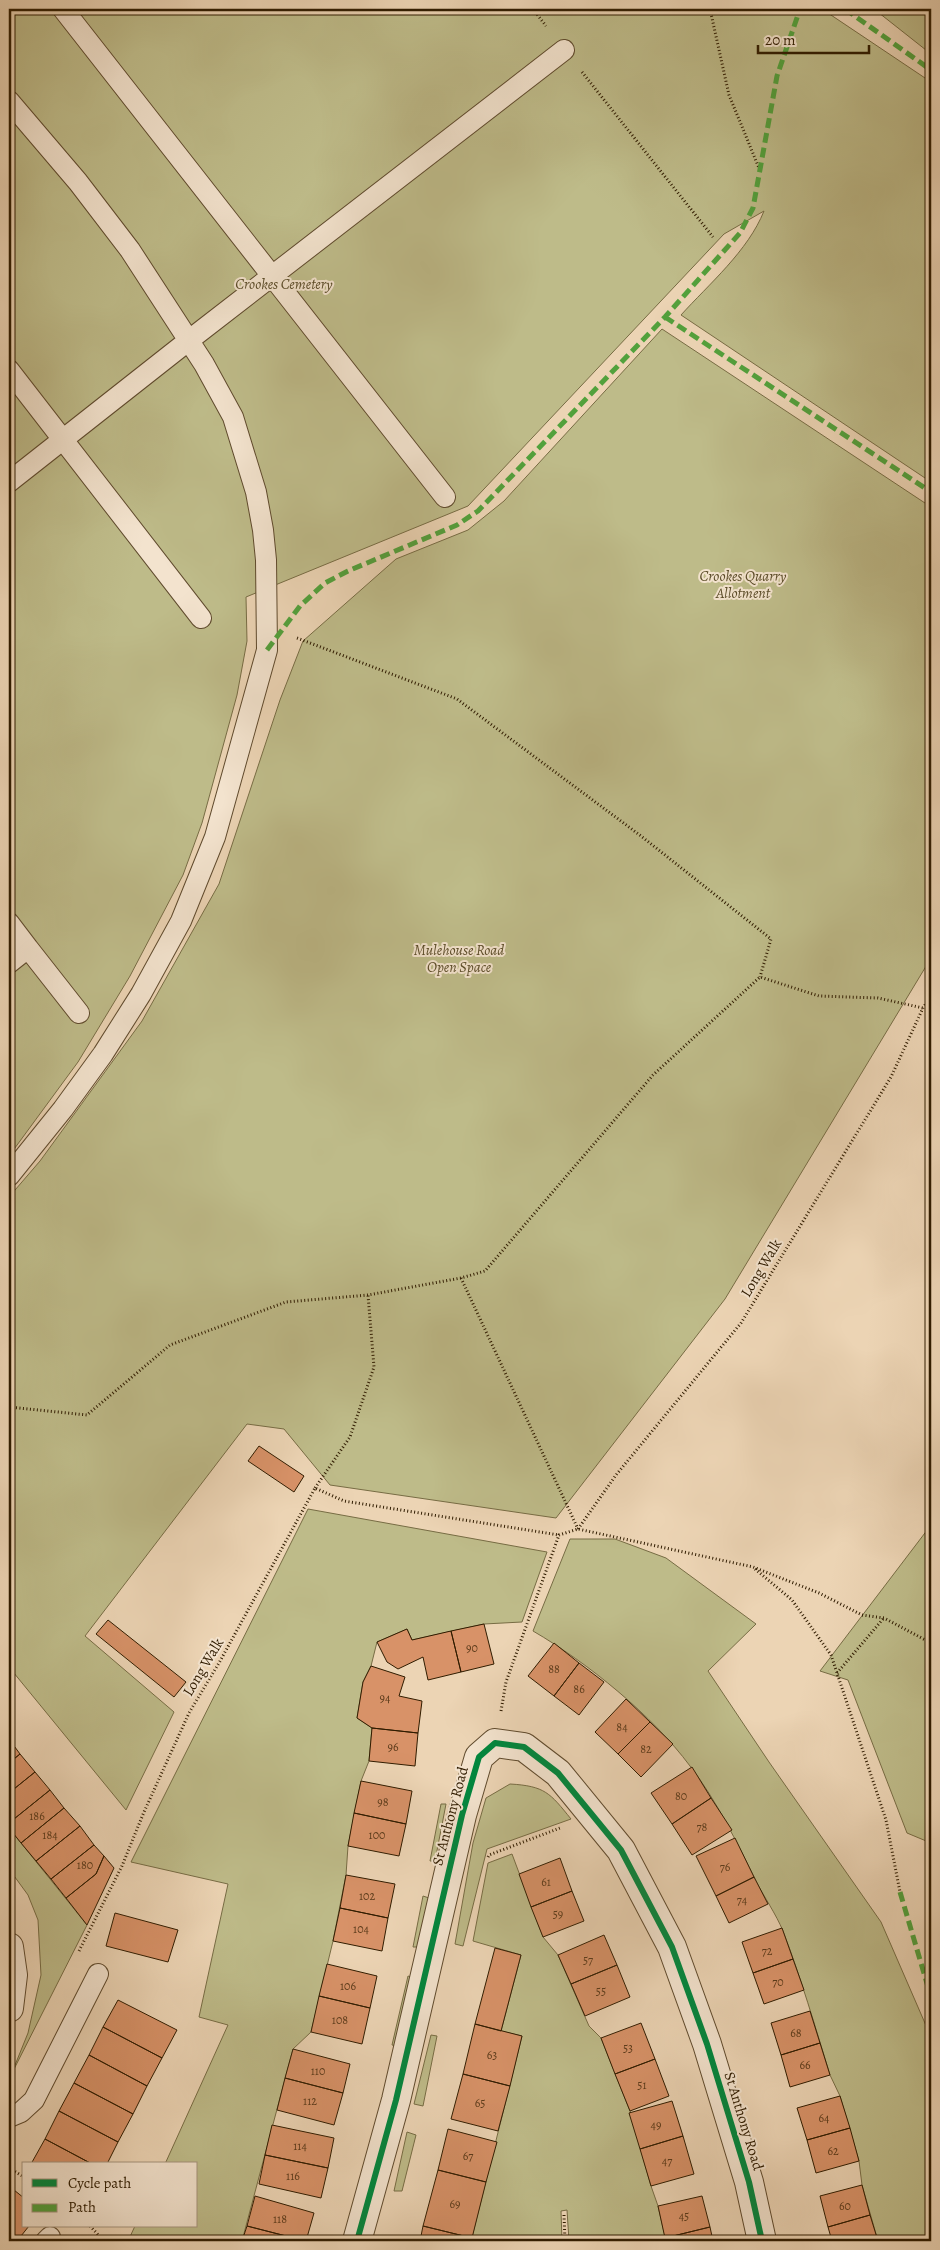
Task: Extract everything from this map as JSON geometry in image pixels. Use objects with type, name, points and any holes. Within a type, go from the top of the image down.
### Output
[{"type":"street","name":"St Anthony Road","points":[[357,2241],[396,2100],[462,1815],[479,1757],[495,1743],[524,1747],[558,1773],[621,1850],[672,1947],[707,2044],[746,2173],[762,2241]]},
{"type":"street","points":[[9,1947],[13,1975],[9,2008]]},
{"type":"lane","points":[[63,9],[445,497]]},
{"type":"lane","points":[[9,482],[564,50]]},
{"type":"lane","points":[[9,101],[109,222],[153,282],[204,364],[233,417],[256,492],[263,530],[266,560],[267,650],[215,837],[181,921],[142,994],[103,1054],[63,1110],[9,1176]]},
{"type":"lane","points":[[9,370],[201,618]]},
{"type":"lane","points":[[9,923],[80,1013]]},
{"type":"lane","points":[[9,963],[28,948]]},
{"type":"lane","points":[[9,2117],[21,2112],[34,2100],[98,1974]]},
{"type":"path","points":[[532,9],[713,237]]},
{"type":"path","points":[[710,9],[729,95],[760,168]]},
{"type":"path","points":[[9,1407],[87,1415],[170,1345],[286,1302],[368,1295],[462,1278],[486,1271],[653,1075],[760,977],[772,939],[641,836],[457,699],[289,635]]},
{"type":"path","points":[[760,977],[819,996],[878,998],[923,1008]]},
{"type":"path","points":[[462,1278],[578,1529]]},
{"type":"path","points":[[315,1488],[344,1501],[559,1535],[578,1529],[753,1567],[819,1594],[862,1616],[884,1618],[931,1643]]},
{"type":"path","points":[[495,1743],[506,1682],[559,1535]]},
{"type":"path","points":[[753,1567],[792,1600],[831,1655],[886,1820],[900,1892]]},
{"type":"path","points":[[837,1673],[884,1618]]},
{"type":"path","points":[[487,1864],[489,1855],[594,1816]]},
{"type":"path","points":[[9,2168],[22,2176]]},
{"type":"path","points":[[564,2215],[566,2241]]},
{"type":"path","points":[[92,2228],[104,2241]]},
{"type":"green space","name":"Crookes Cemetery","points":[[9,9],[822,9],[931,82],[931,482],[681,315],[738,253],[757,226],[764,211],[724,234],[468,506],[246,597],[247,641],[237,695],[202,823],[183,875],[130,976],[78,1062],[9,1156]]},
{"type":"green space","points":[[874,9],[931,9],[931,54]]},
{"type":"green space","points":[[662,329],[931,507],[931,958],[725,1299],[556,1518],[330,1485],[284,1429],[247,1424],[85,1636],[174,1712],[126,1810],[9,1667],[9,1197],[40,1161],[142,1021],[219,884],[280,700],[303,641],[396,559],[468,530],[504,501]]},
{"type":"green space","points":[[308,1509],[547,1552],[522,1622],[484,1624],[412,1640],[407,1629],[377,1642],[371,1666],[363,1682],[357,1718],[372,1728],[369,1761],[361,1781],[348,1846],[346,1875],[333,1941],[311,2032],[293,2049],[242,2241],[128,2241],[134,2228],[198,2228],[198,2162],[166,2162],[228,2025],[199,2017],[228,1884],[131,1862]]},
{"type":"green space","points":[[931,1525],[931,1843],[907,1833],[848,1680],[820,1671]]},
{"type":"green space","points":[[570,1539],[615,1539],[666,1558],[756,1624],[708,1671],[881,1922],[931,2037],[931,2241],[878,2241],[862,2185],[859,2161],[840,2096],[830,2075],[802,1984],[783,1931],[726,1822],[700,1779],[675,1747],[618,1691],[575,1658],[533,1631]]},
{"type":"green space","points":[[510,1784],[531,1787],[546,1792],[571,1819],[487,1849],[463,1946],[455,1944],[473,1843],[486,1798]]},
{"type":"green space","points":[[441,1804],[446,1804],[435,1861],[430,1861]]},
{"type":"green space","points":[[9,1828],[87,1925],[11,2075],[28,2033],[41,1975],[38,1920],[28,1895],[9,1869]]},
{"type":"green space","points":[[512,1854],[543,1937],[558,1955],[589,2026],[601,2038],[630,2111],[658,2206],[666,2241],[569,2241],[567,2210],[561,2211],[562,2241],[471,2241],[522,2036],[501,2031],[521,1955],[473,1941],[488,1863]]},
{"type":"green space","points":[[423,1896],[429,1898],[420,1947],[413,1947]]},
{"type":"green space","points":[[408,1976],[414,1978],[397,2046],[392,2045]]},
{"type":"green space","points":[[431,2035],[437,2036],[423,2106],[414,2104]]},
{"type":"green space","points":[[407,2132],[416,2135],[402,2191],[394,2191]]},
{"type":"building","points":[[259,1446],[304,1476],[294,1492],[248,1461]]},
{"type":"building","points":[[108,1620],[186,1682],[174,1697],[96,1634]]},
{"type":"building","points":[[484,1624],[494,1664],[461,1672],[451,1631]]},
{"type":"building","points":[[407,1629],[412,1640],[451,1631],[461,1672],[428,1680],[423,1657],[398,1669],[387,1662],[377,1642]]},
{"type":"building","points":[[554,1643],[579,1663],[554,1696],[528,1676]]},
{"type":"building","points":[[579,1663],[604,1682],[579,1715],[554,1696]]},
{"type":"building","points":[[371,1666],[405,1677],[399,1696],[422,1701],[418,1733],[372,1728],[357,1718],[363,1682]]},
{"type":"building","points":[[626,1699],[650,1722],[618,1754],[595,1732]]},
{"type":"building","points":[[650,1722],[673,1744],[641,1777],[618,1754]]},
{"type":"building","points":[[372,1728],[418,1733],[415,1766],[369,1761]]},
{"type":"building","points":[[9,1739],[20,1754],[9,1763]]},
{"type":"building","points":[[20,1754],[35,1772],[9,1793],[9,1763]]},
{"type":"building","points":[[692,1767],[711,1798],[672,1824],[651,1793]]},
{"type":"building","points":[[35,1772],[50,1790],[9,1823],[9,1793]]},
{"type":"building","points":[[361,1781],[412,1791],[406,1824],[354,1813]]},
{"type":"building","points":[[50,1790],[64,1808],[21,1843],[9,1828],[9,1823]]},
{"type":"building","points":[[711,1798],[732,1830],[692,1855],[672,1824]]},
{"type":"building","points":[[64,1808],[80,1826],[36,1861],[21,1843]]},
{"type":"building","points":[[354,1813],[406,1824],[399,1856],[348,1846]]},
{"type":"building","points":[[80,1826],[94,1845],[51,1879],[36,1861]]},
{"type":"building","points":[[735,1838],[754,1877],[716,1896],[696,1856]]},
{"type":"building","points":[[94,1845],[104,1856],[96,1874],[66,1898],[51,1879]]},
{"type":"building","points":[[104,1856],[114,1868],[87,1925],[66,1898],[96,1874]]},
{"type":"building","points":[[560,1858],[572,1891],[531,1907],[519,1874]]},
{"type":"building","points":[[346,1875],[395,1884],[388,1918],[340,1908]]},
{"type":"building","points":[[754,1877],[768,1904],[729,1923],[716,1896]]},
{"type":"building","points":[[572,1891],[584,1921],[543,1937],[531,1907]]},
{"type":"building","points":[[340,1908],[388,1918],[382,1951],[333,1941]]},
{"type":"building","points":[[115,1913],[178,1930],[168,1962],[106,1946]]},
{"type":"building","points":[[782,1928],[793,1959],[753,1973],[742,1942]]},
{"type":"building","points":[[604,1935],[617,1965],[571,1984],[558,1955]]},
{"type":"building","points":[[495,1948],[521,1955],[501,2031],[475,2024]]},
{"type":"building","points":[[793,1959],[804,1990],[764,2004],[753,1973]]},
{"type":"building","points":[[327,1964],[377,1976],[370,2008],[319,1996]]},
{"type":"building","points":[[617,1965],[630,1997],[585,2016],[571,1984]]},
{"type":"building","points":[[319,1996],[370,2008],[362,2044],[311,2032]]},
{"type":"building","points":[[118,2000],[177,2030],[162,2058],[103,2027]]},
{"type":"building","points":[[810,2011],[820,2043],[781,2055],[771,2023]]},
{"type":"building","points":[[641,2023],[655,2059],[615,2074],[601,2038]]},
{"type":"building","points":[[475,2024],[522,2036],[510,2086],[463,2074]]},
{"type":"building","points":[[103,2027],[162,2058],[147,2086],[89,2055]]},
{"type":"building","points":[[820,2043],[830,2075],[790,2087],[781,2055]]},
{"type":"building","points":[[293,2049],[350,2064],[343,2093],[285,2078]]},
{"type":"building","points":[[89,2055],[147,2086],[133,2114],[74,2083]]},
{"type":"building","points":[[655,2059],[669,2096],[630,2111],[615,2074]]},
{"type":"building","points":[[463,2074],[510,2086],[498,2131],[451,2119]]},
{"type":"building","points":[[285,2078],[343,2093],[334,2125],[277,2110]]},
{"type":"building","points":[[74,2083],[133,2114],[118,2142],[59,2111]]},
{"type":"building","points":[[840,2096],[850,2128],[807,2140],[797,2108]]},
{"type":"building","points":[[672,2101],[683,2136],[640,2149],[629,2113]]},
{"type":"building","points":[[59,2111],[118,2142],[108,2162],[88,2162],[45,2139]]},
{"type":"building","points":[[272,2125],[334,2138],[328,2168],[265,2155]]},
{"type":"building","points":[[850,2128],[859,2161],[816,2173],[807,2140]]},
{"type":"building","points":[[448,2129],[497,2142],[486,2182],[438,2170]]},
{"type":"building","points":[[683,2136],[694,2174],[651,2186],[640,2149]]},
{"type":"building","points":[[45,2139],[88,2162],[32,2162]]},
{"type":"building","points":[[265,2155],[328,2168],[321,2198],[259,2184]]},
{"type":"building","points":[[438,2170],[486,2182],[472,2238],[423,2226]]},
{"type":"building","points":[[862,2185],[870,2215],[828,2227],[820,2196]]},
{"type":"building","points":[[9,2186],[22,2196],[22,2228],[27,2228],[17,2241],[9,2241]]},
{"type":"building","points":[[255,2196],[314,2213],[306,2241],[247,2226]]},
{"type":"building","points":[[702,2196],[710,2227],[665,2238],[658,2206]]},
{"type":"building","points":[[870,2215],[878,2241],[832,2241],[828,2227]]},
{"type":"building","points":[[247,2226],[305,2241],[242,2241]]},
{"type":"building","points":[[423,2226],[472,2238],[471,2241],[420,2241]]},
{"type":"building","points":[[710,2227],[713,2241],[666,2241],[665,2238]]},
{"type":"marked path","points":[[267,650],[300,606],[325,583],[348,571],[457,525],[478,511],[665,317],[740,233],[753,208],[777,76],[800,9]]},
{"type":"marked path","points":[[845,9],[931,70]]},
{"type":"marked path","points":[[665,317],[931,492]]},
{"type":"marked path","points":[[900,1892],[931,1997]]},
{"type":"cycle path","points":[[357,2241],[396,2100],[462,1815],[479,1757],[495,1743],[524,1747],[558,1773],[621,1850],[672,1947],[707,2044],[749,2182],[762,2241]]},
{"type":"park label","name":"Crookes Quarry Allotment","points":[[743,584]]},
{"type":"park label","name":"Mulehouse Road Open Space","points":[[459,958]]}]
